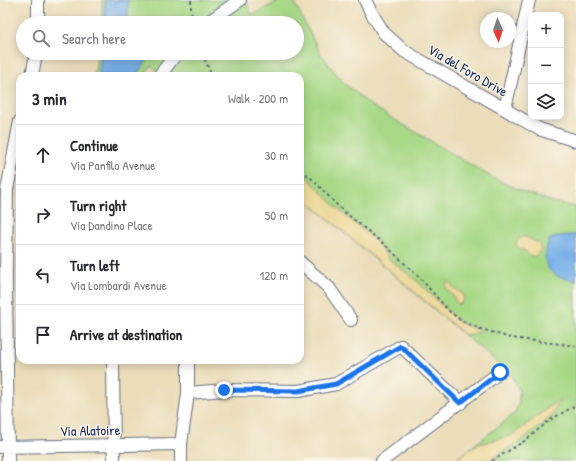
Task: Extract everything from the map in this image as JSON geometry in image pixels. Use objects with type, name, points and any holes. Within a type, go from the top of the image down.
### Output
[{"type":"street","points":[[38,0],[38,16]]},
{"type":"street","points":[[217,16],[240,0]]},
{"type":"street","name":"Via del Foro Drive","points":[[365,0],[384,32],[404,51],[540,129],[576,141]]},
{"type":"street","points":[[505,109],[529,0]]},
{"type":"street","points":[[33,72],[35,60]]},
{"type":"street","points":[[162,72],[172,60]]},
{"type":"street","points":[[8,461],[4,446],[7,190],[16,142]]},
{"type":"street","points":[[304,266],[329,288],[351,320]]},
{"type":"street","points":[[188,393],[224,390],[298,391],[336,384],[401,346],[460,403]]},
{"type":"street","points":[[113,364],[114,461]]},
{"type":"street","points":[[181,461],[181,444],[188,393],[188,364]]},
{"type":"street","points":[[382,461],[500,372]]},
{"type":"street","name":"Via Alatoire","points":[[4,446],[181,444]]},
{"type":"path","points":[[191,0],[191,12],[193,16]]},
{"type":"path","points":[[205,60],[210,72]]},
{"type":"path","points":[[304,173],[309,176],[342,210],[384,244],[421,279],[448,310],[460,320],[481,329],[511,338],[576,346]]},
{"type":"path","points":[[492,461],[526,440],[550,420],[576,405]]},
{"type":"green space","points":[[102,0],[245,0],[252,15],[281,0],[293,0],[301,16],[102,16]]},
{"type":"green space","points":[[304,22],[320,53],[343,82],[370,105],[493,178],[522,191],[553,202],[576,207],[576,461],[454,461],[514,414],[519,402],[518,387],[508,372],[304,198],[304,72],[158,72],[151,65],[147,72],[95,72],[97,60],[304,60]]},
{"type":"sand","points":[[304,176],[308,178],[338,209],[369,235],[389,259],[417,281],[459,322],[481,332],[465,335],[304,198]]},
{"type":"sand","points":[[523,236],[539,243],[541,250],[534,257],[530,256],[524,250],[519,249],[516,244]]},
{"type":"sand","points":[[447,282],[450,282],[453,288],[461,292],[464,299],[462,303],[457,304],[453,296],[446,288]]},
{"type":"sand","points":[[560,399],[552,416],[526,437],[490,460],[454,461],[476,445],[514,434]]},
{"type":"water","points":[[105,0],[128,0],[128,16],[105,16]]},
{"type":"water","points":[[101,60],[148,60],[138,72],[99,72]]},
{"type":"water","points":[[576,235],[576,281],[562,278],[554,274],[547,266],[545,256],[550,239]]},
{"type":"route","points":[[224,390],[298,391],[336,384],[401,346],[460,403],[500,372]]}]
